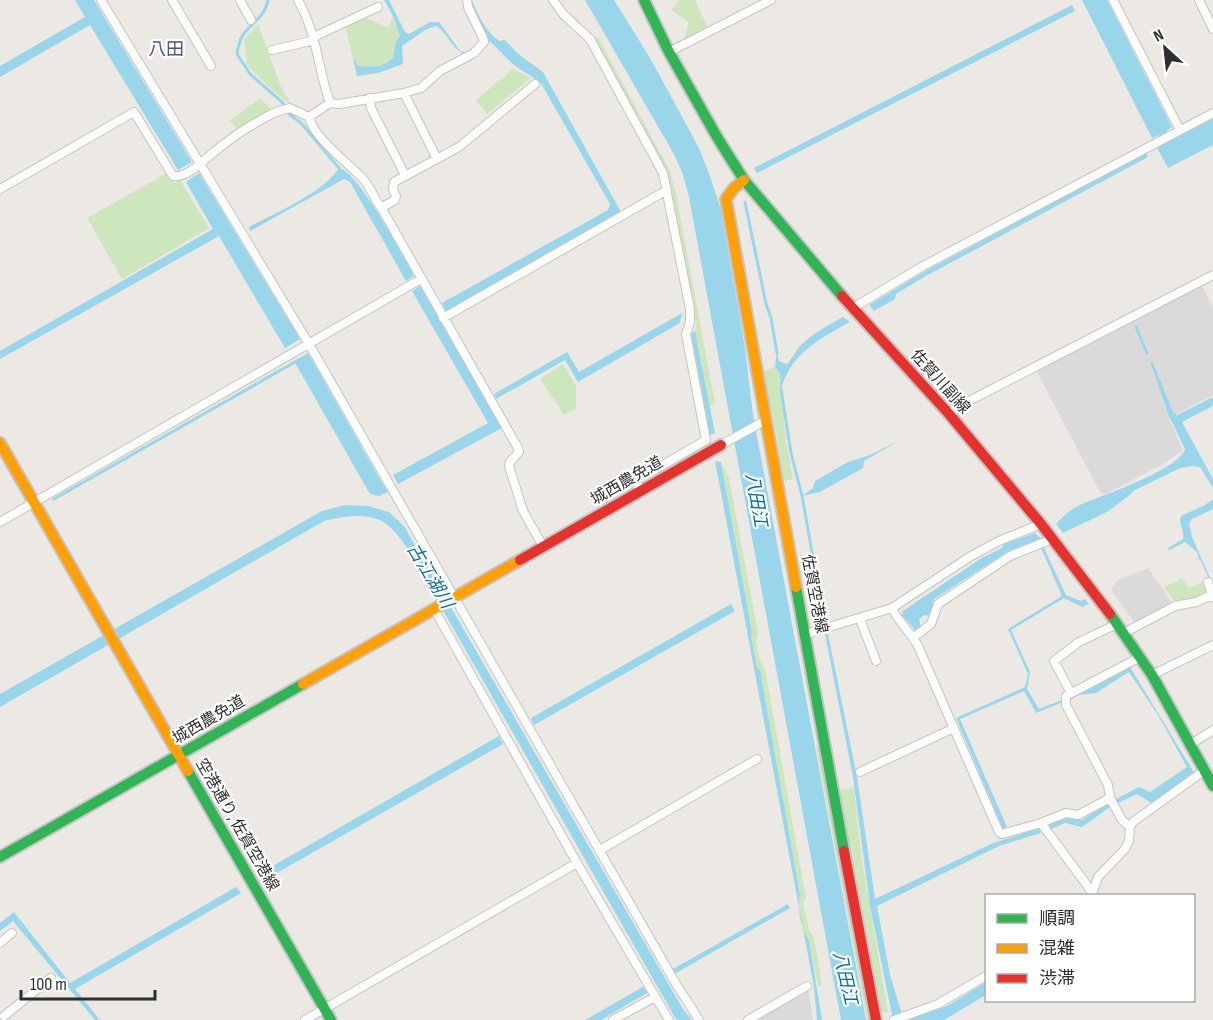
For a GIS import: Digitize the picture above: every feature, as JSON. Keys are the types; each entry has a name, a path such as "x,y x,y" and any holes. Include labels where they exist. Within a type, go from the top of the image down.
{"main road":[{"name":"佐賀川副線","path":"644,0 669,52 744,180 853,308 949,414 1052,538 1152,675 1213,786"},
{"name":"佐賀空港線","path":"744,180 726,199 876,1020"},
{"path":"0,443 34,503"},
{"name":"城西農免道","path":"0,857 721,445"},
{"name":"空港通り, 佐賀空港線","path":"34,503 331,1020"}],"street":[{"path":"101,0 309,344 676,984 699,1020"},
{"path":"171,0 211,66"},
{"path":"240,0 251,20"},
{"path":"298,0 309,20 330,103"},
{"path":"309,117 330,103 339,104 421,88 440,71 474,53 484,40 468,7 467,0"},
{"path":"553,0 563,14 590,39 658,161 668,190 690,309 690,322 686,334 706,440 638,480 639,491"},
{"path":"669,52 771,0"},
{"path":"1113,0 1180,130"},
{"path":"1198,0 1213,28"},
{"path":"272,50 311,40 378,7"},
{"path":"382,209 395,200 394,182 459,147 535,84"},
{"path":"404,93 437,159"},
{"path":"370,98 371,108 405,175"},
{"path":"0,189 134,112 173,176 179,177 267,116 287,109 309,117"},
{"path":"853,308 923,266 1213,113"},
{"path":"309,117 310,123 326,142 366,182 518,448 519,452 510,462 510,466 523,511 543,546"},
{"path":"443,318 668,190"},
{"path":"949,414 965,403 1213,275"},
{"path":"0,522 421,279"},
{"path":"721,445 766,420"},
{"path":"806,634 892,608 971,556 999,541 1041,524"},
{"path":"914,637 931,624 938,604 1010,556 1052,538"},
{"path":"1071,693 1054,661 1078,642 1120,629 1175,606 1212,596 1208,582"},
{"path":"892,608 895,615 914,637 999,832 1002,834 1041,823 1066,813 1078,815 1110,798"},
{"path":"434,609 669,1020"},
{"path":"860,619 876,661"},
{"path":"1152,675 1213,645"},
{"path":"1130,827 1122,820 1110,798 1108,785 1066,705 1066,696 1140,657"},
{"path":"860,772 954,728"},
{"path":"1191,744 1213,730"},
{"path":"600,850 757,759"},
{"path":"1092,894 1098,877 1129,842 1130,827 1133,822 1205,770"},
{"path":"1041,823 1092,894"},
{"path":"305,1020 577,862"},
{"path":"0,944 12,933"},
{"path":"894,1020 938,1004 985,977"},
{"path":"4,1016 51,978"},
{"path":"748,1020 807,986"},
{"path":"614,1020 655,997"}],"shaded area":[{"path":"1201,284 1213,308 1213,395 1169,418 1183,450 1163,464 1106,494 1100,492 1036,370"},
{"path":"1148,568 1174,606 1137,626 1111,590 1118,580"},
{"path":"808,989 813,1020 755,1020"}],"green space":[{"path":"678,0 695,0 708,28 684,40 689,23 672,10"},
{"path":"393,16 400,37 396,42 394,58 377,66 358,66 353,58 345,27 366,18 388,28"},
{"path":"258,24 281,87 291,104 273,91 247,65 244,39"},
{"path":"598,37 670,171 715,403 710,406 671,186 664,166 593,39"},
{"path":"513,69 531,78 487,114 476,100"},
{"path":"260,98 272,110 239,132 230,120"},
{"path":"167,173 174,183 180,180 209,228 122,279 87,218"},
{"path":"563,364 576,386 576,409 564,415 540,379"},
{"path":"775,367 780,373 786,441 793,479 779,482 778,441 763,371"},
{"path":"721,462 729,478 758,633 758,651 765,669 806,898 803,903 809,930 814,937 822,984 818,987 809,940 800,918 800,895"},
{"path":"1182,578 1189,588 1205,582 1209,592 1196,599 1176,603 1164,587"},
{"path":"821,746 872,1020 867,1020 816,747"},
{"path":"854,788 862,861 888,1012 879,1013 838,791"}],"water":[{"path":"75,0 94,0 192,162 178,170 90,25 0,77 0,66 85,17"},
{"path":"384,0 389,0 405,32 409,34 430,22 439,22 460,51 465,52 488,35 482,29 470,0 472,0 490,33 499,41 505,40 517,53 543,72 621,212 446,311 442,303 608,210 610,204 542,85 513,64 487,40 464,54 460,52 456,48 436,26 425,30 402,46 403,64 378,73 357,76 353,58 358,66 368,67 381,65 393,58 396,42 400,36"},
{"name":"八田江","path":"585,0 614,0 650,58 699,148 721,210 745,348 753,415 866,1020 841,1020 689,197 683,175 675,156"},
{"path":"1082,0 1107,0 1172,127 1167,130 1172,140 1213,119 1213,145 1168,168 1157,148 1163,144 1159,135 1152,138"},
{"path":"1072,5 1075,11 757,173 754,168"},
{"path":"1146,152 1148,157 924,277 896,294 895,299 874,311 869,305 922,273"},
{"path":"339,168 357,183 368,198 414,276 406,281 350,182 344,179 250,231 249,227 285,209 322,186"},
{"path":"199,173 300,339 285,348 219,236 0,359 0,351 213,229 186,182"},
{"path":"420,286 502,428 398,484 393,475 488,423 412,291"},
{"path":"682,313 680,323 578,382 565,360 496,399 494,394 567,352 579,372"},
{"path":"843,317 850,322 817,341 798,358 785,378 781,391 780,373 775,367 777,350 779,361 787,364 806,341"},
{"path":"695,331 715,433 710,435 691,333"},
{"path":"308,353 388,492 379,496 370,494 294,361"},
{"path":"1150,361 1153,363 1173,412 1177,415 1213,397 1213,406 1182,422 1213,479 1213,488 1200,467 1180,468 1133,491 1107,512 1063,533 1056,524 1071,510 1155,473 1179,457 1185,449 1169,416"},
{"path":"900,440 864,461 863,468 820,492 802,496 813,488 815,481 848,462 870,455"},
{"path":"715,461 721,462 800,895 799,908"},
{"path":"1213,499 1213,509 1192,519 1189,523 1192,537 1213,581 1213,588 1200,559 1195,560 1199,558 1197,552 1185,542 1169,550 1168,548 1183,539 1181,516"},
{"name":"古江湖川","path":"345,505 368,506 389,512 404,526 683,1009 692,1020 677,1020 673,1014 408,549 394,531 382,521 358,516 324,521 0,707 0,694 322,511"},
{"path":"1035,533 1041,539 1010,550 934,599 930,616 924,615 919,620 921,627 915,630 902,615 903,611 980,559 1002,548 1004,544"},
{"path":"1041,548 1044,548 1066,595 1081,601 1085,599 1089,604 1082,607 1064,598 1011,630 1030,672 1027,689 1039,709 1062,700 1063,702 1036,713 1024,691 960,719 1007,827 1003,829 956,718 1025,687 1028,674 1008,629 1062,596"},
{"path":"731,604 735,611 534,725 531,718"},
{"path":"825,634 828,634 857,777 875,899 991,844 1039,828 1041,833 999,846 877,906 890,975 901,1011 901,1016 893,1020 870,906 853,777"},
{"path":"1130,667 1195,774 1156,803 1137,794 1110,807 1082,827 1065,823 1051,829 1048,825 1065,817 1082,820 1139,787 1150,792 1187,767 1158,715 1129,672 1096,693 1079,695 1070,700 1069,697"},
{"path":"499,736 503,744 268,878 264,871"},
{"path":"236,887 241,893 75,989 100,1020 95,1020 13,921 0,931 0,923 14,912 70,983"},
{"path":"788,904 790,908 676,973 673,969"},
{"path":"803,927 809,940 822,1020 817,1020 814,987"},
{"path":"985,983 985,996 944,1020 907,1020 947,1006"},
{"path":"643,987 647,993 601,1020 585,1020"}],"waterway":[{"path":"268,0 261,15 242,37 237,54 250,74 283,103 289,114 301,123 339,168"},
{"path":"745,202 777,353"},
{"path":"1136,327 1147,353"},
{"path":"54,499 295,362"},
{"path":"781,389 791,453 802,496 825,625"}],"traffic: fast":[{"path":"644,0 669,52 744,180 842,296"},
{"path":"796,587 844,851"},
{"path":"1110,614 1152,675 1213,786"},
{"path":"0,857 303,684"},
{"path":"188,771 331,1020"}],"traffic: slow":[{"path":"744,180 726,199 796,587"},
{"path":"0,443 188,771"},
{"path":"303,684 520,560"}],"traffic: jam":[{"path":"842,296 949,414 1041,524 1110,614"},
{"path":"520,560 721,445"},
{"path":"844,851 876,1020"}],"district":[{"name":"八田","path":"166,49"}]}
